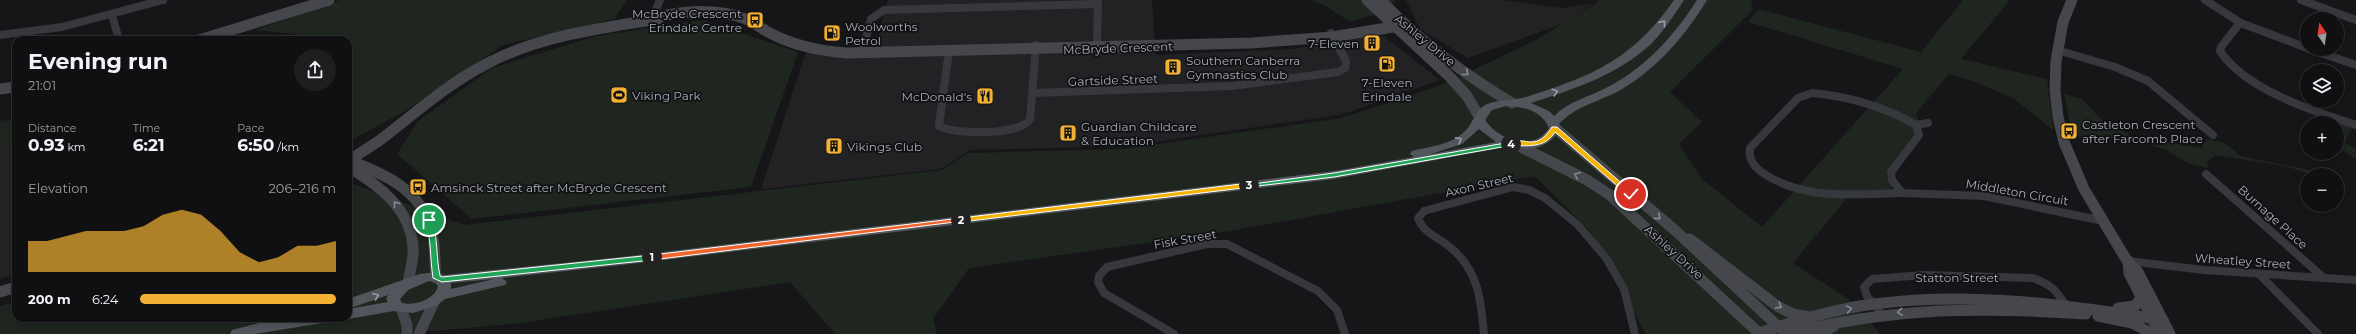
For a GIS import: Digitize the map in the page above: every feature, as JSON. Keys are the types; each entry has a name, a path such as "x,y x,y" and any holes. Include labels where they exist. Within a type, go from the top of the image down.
{"main road":[{"path":"1288,180 1399,158 1446,146 1468,135 1487,108 1515,103 1574,86 1614,68 1650,38 1666,19 1678,0"},
{"path":"352,303 423,277 439,279 622,261 1334,175 1514,144 1538,143 1547,139 1554,126 1570,107 1610,90 1650,65 1672,43 1701,0"},
{"path":"1515,103 1541,111 1554,126"},
{"path":"1480,120 1487,133 1514,144"},
{"path":"352,313 398,307 421,307 438,298 480,285 622,261"},
{"path":"438,298 445,287 439,279"},
{"path":"398,307 393,299 406,284"},
{"path":"237,334 282,322"},
{"path":"260,328 297,322"}],"street":[{"path":"0,35 52,28 112,15 163,0"},
{"path":"212,36 327,0"},
{"path":"652,19 660,0"},
{"name":"Ashley Drive","path":"1381,0 1397,24 1414,44 1453,77 1472,101 1480,120"},
{"path":"2072,0 2063,22 2057,50 2057,106 2059,129 2068,158 2081,185 2128,261 2138,270 2160,327"},
{"path":"2205,0 2222,15 2239,24 2300,46"},
{"path":"2301,0 2356,20"},
{"path":"862,53 871,19 884,10 1098,2 1097,46"},
{"path":"1365,29 1377,21 1378,15 1369,2"},
{"name":"Ashley Drive","path":"1369,2 1397,24 1446,57 1487,89 1515,103"},
{"path":"112,15 118,36"},
{"name":"McBryde Crescent","path":"352,158 371,147 456,81 511,53 572,34 652,19 704,16 751,22 798,46 830,53 1241,42 1331,35 1397,24"},
{"path":"2239,24 2221,48 2220,51 2224,59 2251,79 2287,99 2356,125"},
{"path":"1365,29 1392,34 1414,44"},
{"name":"Gartside Street","path":"1033,93 1225,86 1338,72 1345,68 1346,61 1331,35"},
{"path":"949,50 938,121 943,128 952,131 1023,127 1030,120 1036,48"},
{"path":"2057,50 2118,67 2137,75 2148,81 2213,135"},
{"path":"2329,56 2356,65"},
{"path":"1438,65 1446,57"},
{"path":"0,89 12,88"},
{"name":"Middleton Circuit","path":"1916,125 1908,119 1886,111 1823,94 1804,95 1798,98 1754,143 1748,154 1756,168 1772,180 1791,189 1816,193 1902,193 1984,196 2102,221"},
{"path":"1902,193 1892,180 1891,172 1919,135 1916,125 1928,123"},
{"name":"McBryde Crescent","path":"352,157 397,126"},
{"name":"Ashley Drive","path":"1554,126 1676,232 1718,264 1785,332"},
{"name":"Ashley Drive","path":"1514,144 1587,180 1610,195 1713,288 1760,333"},
{"path":"371,147 364,157 366,162 371,173 404,215 413,249 406,284"},
{"path":"352,162 371,173 395,179 413,194 424,208 433,233 433,257 439,279"},
{"path":"352,174 371,173"},
{"name":"Burnage Place","path":"2206,174 2324,278"},
{"name":"Axon Street","path":"1484,334 1481,300 1478,286 1472,272 1450,247 1425,231 1420,225 1418,218 1424,211 1513,187 1524,187 1538,194 1570,219 1597,247 1624,290 1632,312 1635,334"},
{"name":"Fisk Street","path":"1174,334 1104,293 1098,286 1097,279 1100,272 1107,267 1207,244 1227,244 1318,291 1337,310 1345,334"},
{"path":"2128,261 2127,266 2129,273 2160,327"},
{"name":"Wheatley Street","path":"2128,261 2259,274 2356,280"},
{"path":"2259,274 2318,334"},
{"name":"Statton Street","path":"1878,309 1867,298 1863,286 1872,279 1968,275 2040,280 2054,288 2068,308"},
{"path":"1736,281 1779,306 1798,315 1812,317 1878,309 1972,307 2068,308 2091,311 2132,323 2160,327"},
{"path":"0,292 12,288"},
{"path":"2091,311 2128,309 2136,305 2142,297"},
{"path":"418,334 438,298"},
{"path":"398,307 407,325 407,334"},
{"path":"1760,333 1785,332 1851,318 1878,309"},
{"path":"1785,332 1812,317"},
{"path":"1818,334 1851,318"}],"shaded area":[{"path":"340,0 627,0 614,19 503,45 407,110 352,140 352,36 312,36 255,30"},
{"path":"888,0 1152,0 1156,55 1292,49 1382,35 1440,80 1340,115 1125,146 970,150 941,169 761,189 806,52 875,50"},
{"path":"1311,0 1397,0 1374,15 1350,22 1326,6"},
{"path":"1406,0 1501,0 1561,8 1593,4 1567,22 1468,58 1420,29"},
{"path":"1598,0 1751,0 1753,10 1670,92 1702,122 1679,144 1702,179 1762,227 1903,69 1748,22 1758,9 1921,52 1963,0 2010,0 1961,59 2047,79 2053,130 2013,98 1978,83 1949,74 1916,113 1920,125 1887,173 1892,191 1847,198 1793,263 1854,303 1880,334 1646,334 1588,229 1535,176 1230,231 969,268 933,319 937,334 835,334 790,282 521,323 400,334 0,334 0,306 12,302 12,322 352,322 352,183 464,225 942,170 968,153 1124,149 1341,118 1439,86 1536,40 1597,3"},
{"name":"Viking Park","path":"703,20 798,52 751,187 472,219 397,154 417,122 492,68 596,36"},
{"path":"2064,94 2082,99 2102,120 2132,136 2201,148 2207,139 2225,143 2241,156 2300,168 2300,171 2284,166 2216,155 2207,161 2208,168 2189,164 2165,149 2128,139 2073,137"},
{"path":"12,120 12,275 0,279 0,121"},
{"path":"12,122 12,146 0,148 0,124"},
{"path":"2344,125 2352,128 2345,142 2356,149 2356,159 2344,151"}],"place":[{"name":"McBryde Crescent Erindale Centre","path":"755,20"},
{"name":"Woolworths Petrol","path":"832,33"},
{"name":"7-Eleven","path":"1372,43"},
{"name":"7-Eleven Erindale","path":"1387,64"},
{"name":"Southern Canberra Gymnastics Club","path":"1173,67"},
{"name":"Viking Park","path":"619,95"},
{"name":"McDonald's","path":"985,96"},
{"name":"Castleton Crescent after Farcomb Place","path":"2069,131"},
{"name":"Guardian Childcare & Education","path":"1068,133"},
{"name":"Vikings Club","path":"834,146"},
{"name":"Amsinck Street after McBryde Crescent","path":"418,187"}],"route":[{"path":"429,220 433,233 433,257 436,278 442,280 622,261 1334,175 1510,144 1527,145 1538,143 1547,139 1553,134 1555,128 1575,147 1631,194"}]}
